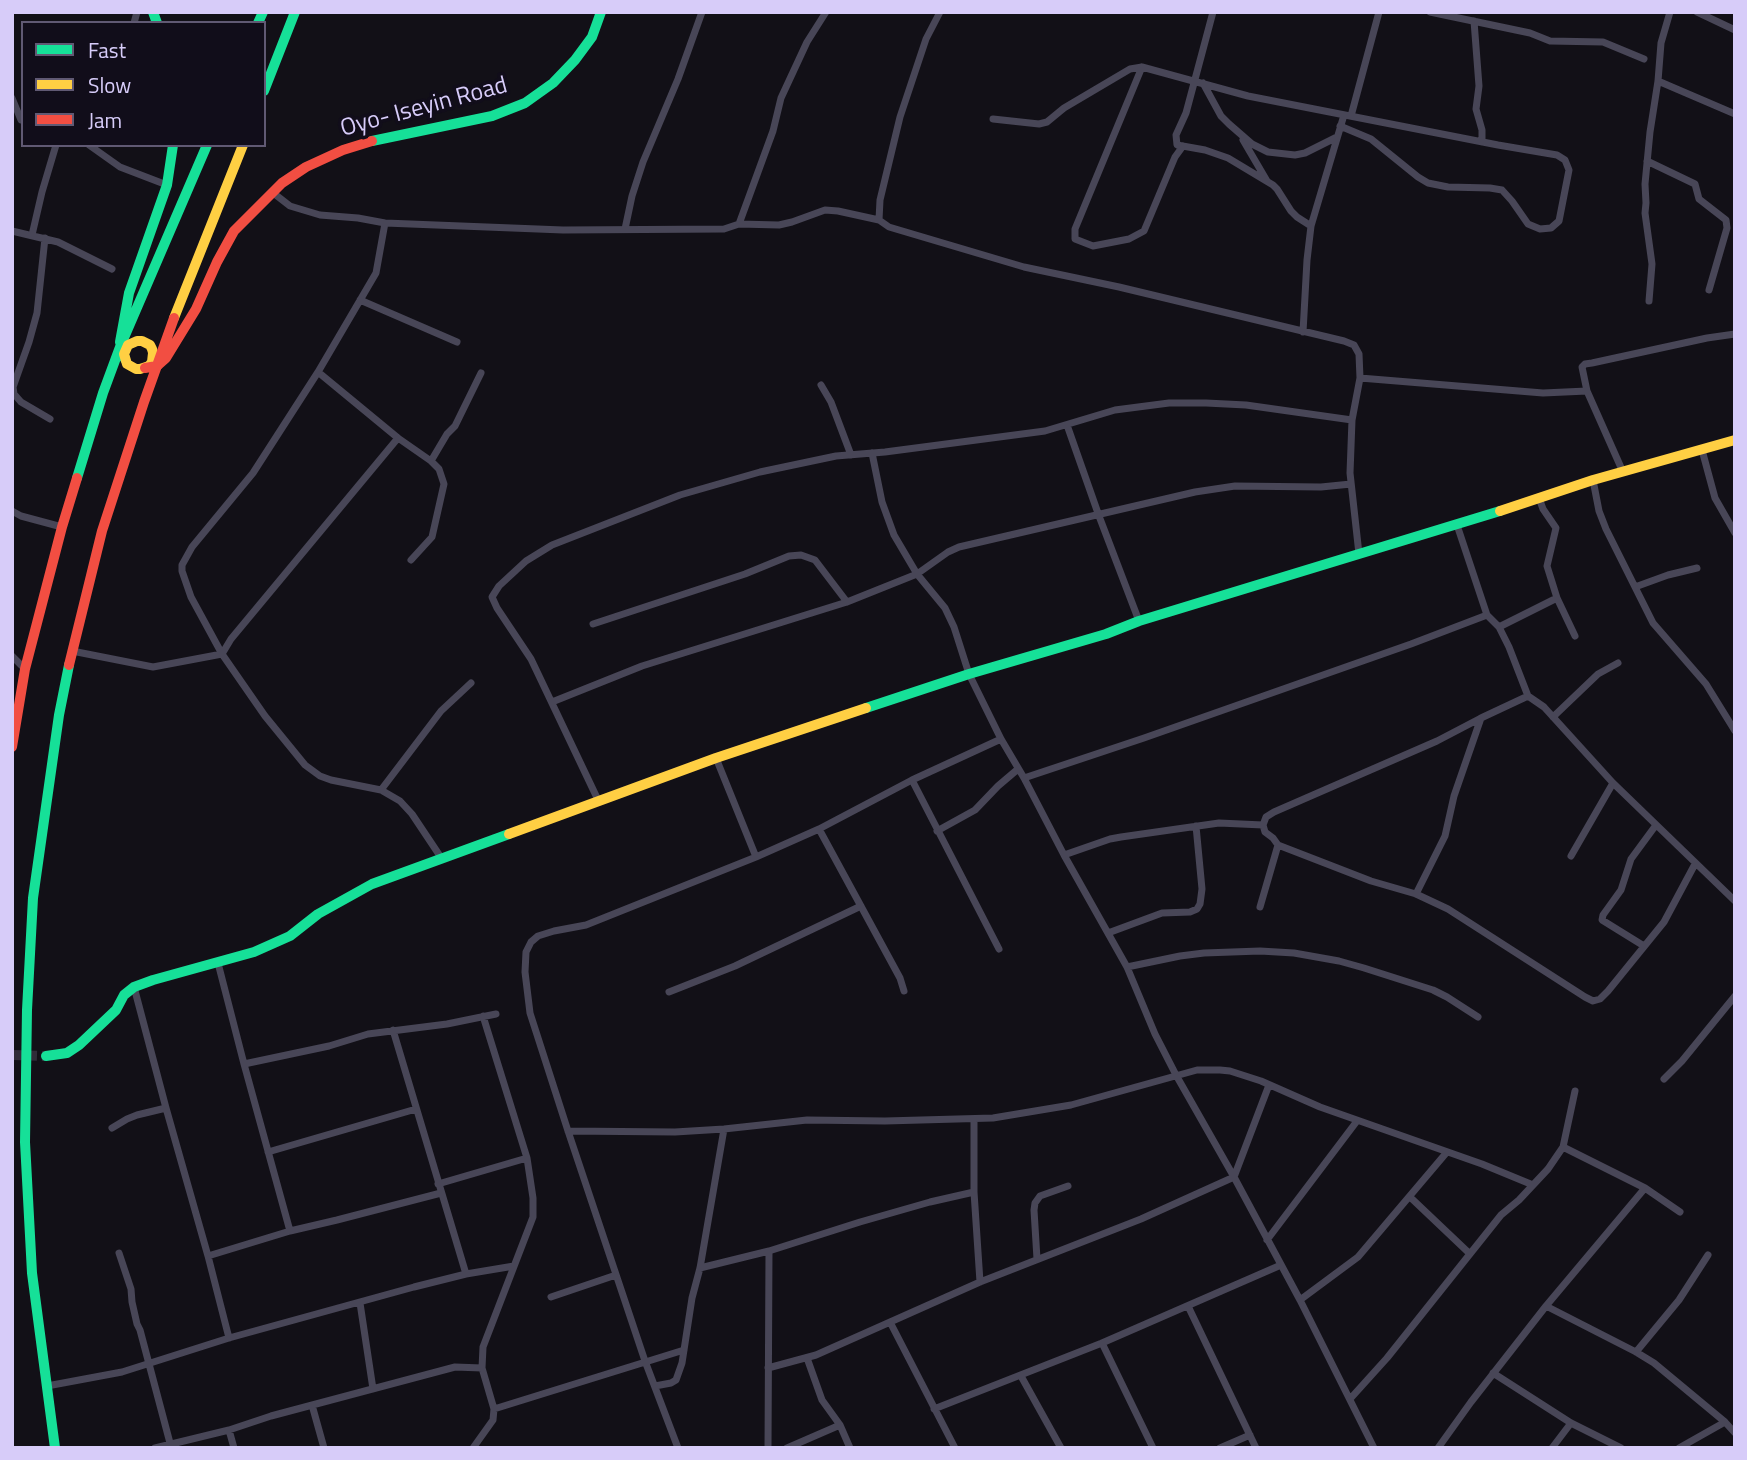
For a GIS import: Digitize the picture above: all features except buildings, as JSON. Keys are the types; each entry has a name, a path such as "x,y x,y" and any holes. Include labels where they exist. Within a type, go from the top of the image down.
{"main road":[{"path":"266,86 295,12"},
{"name":"Oyo- Iseyin Road","path":"157,366 166,358 196,309 234,232 272,192 306,167 343,150 370,141 492,116 525,103 553,83 575,60 592,37 601,12"},
{"path":"129,344 121,329 129,293 167,185 173,147"},
{"path":"12,747 17,688 25,669 62,527 103,393 129,344 128,332 205,147"},
{"path":"55,1448 32,1273 25,1155 27,1010 33,898 72,651 102,531 179,305 242,147"},
{"path":"125,311 129,344 125,359 136,369 157,366"},
{"path":"152,349 179,338"},
{"path":"129,344 142,341 152,349 157,366"},
{"path":"145,368 152,362 152,349"},
{"path":"46,1056 67,1053 79,1045 116,1010 124,995 134,987 254,952 290,936 318,914 372,884 716,758 969,674 1593,481 1735,440"}],"street":[{"path":"625,229 643,162 678,79 702,12"},
{"path":"739,224 773,131 781,98 807,42 826,12"},
{"path":"879,220 880,200 900,117 926,39 940,12"},
{"path":"1213,12 1186,113 1176,135 1177,145 1228,158 1277,189 1291,211 1311,226"},
{"path":"1303,332 1311,226 1340,126 1347,115 1379,12"},
{"path":"1430,12 1530,33 1550,41 1604,42 1644,59"},
{"path":"1649,301 1653,264 1644,213 1645,184 1661,43 1670,12"},
{"path":"1697,12 1735,30"},
{"path":"1475,22 1479,86 1476,109 1482,130 1482,142"},
{"path":"1142,67 1075,229 1075,239 1093,246 1129,239 1144,231 1175,157 1183,146"},
{"path":"993,119 1039,124 1047,122 1065,108 1130,69 1142,67 1248,96 1557,155 1565,160 1569,170 1559,221 1551,228 1540,229 1528,224 1502,190 1428,183 1371,139 1340,126"},
{"path":"1658,81 1735,114"},
{"path":"1203,83 1221,116 1240,135 1268,152 1295,155 1305,153 1337,137"},
{"path":"12,98 19,120"},
{"path":"1240,135 1267,182"},
{"path":"32,235 55,147"},
{"path":"92,147 120,167 167,185"},
{"path":"1647,161 1695,184 1699,199 1726,220 1727,228 1709,290"},
{"path":"272,192 290,206 320,215 385,223 563,230 724,229 739,224 779,225 825,209 879,220 889,227 1024,267 1344,341 1358,349 1359,354 1360,378 1352,420 1351,484 1359,554"},
{"path":"385,223 376,273 318,372 253,473 192,547 182,565 182,571 191,597 222,654 272,726 305,765 320,776 381,790 400,801 442,859"},
{"path":"12,231 58,242 112,270"},
{"path":"45,238 37,313 13,387 14,394 21,402 50,419"},
{"path":"360,300 457,342"},
{"path":"1623,472 1587,391 1581,370 1585,364 1735,334"},
{"path":"318,372 439,469 444,484 432,537 411,560"},
{"path":"430,461 447,434 456,426 481,373"},
{"path":"1360,378 1544,393 1587,391"},
{"path":"821,385 831,402 851,455"},
{"path":"598,802 531,659 492,597 499,586 526,561 552,545 680,495 760,472 851,455 1045,431 1115,410 1169,403 1246,405 1352,420"},
{"path":"1067,425 1139,621"},
{"path":"72,651 153,667 222,654 231,639 398,438"},
{"path":"1702,450 1716,498 1735,533"},
{"path":"872,453 882,502 894,535 917,574 945,608 969,674 1001,739 1127,967 1155,1034 1176,1075 1300,1300 1374,1448"},
{"path":"1593,481 1606,529 1653,623 1706,684 1735,730"},
{"path":"552,702 642,666 847,602 917,574 959,547 1156,501 1235,486 1351,484"},
{"path":"1539,498 1556,528 1547,566 1557,598 1574,635"},
{"path":"12,511 62,527"},
{"path":"1457,525 1487,615 1499,627 1528,696 1544,707 1613,783 1735,901"},
{"path":"593,624 745,574 789,556 801,555 815,560 847,602"},
{"path":"1635,587 1697,568"},
{"path":"1499,627 1557,598"},
{"path":"1024,778 1144,738 1487,615"},
{"path":"12,656 25,669"},
{"path":"1553,717 1598,674 1618,663"},
{"path":"381,790 441,711 471,683"},
{"path":"1528,696 1437,741 1274,811 1266,817 1263,825 1265,832 1278,845 1371,881 1416,894 1448,909 1589,1000 1600,999 1664,922 1695,864"},
{"path":"1416,894 1443,841 1454,796 1481,718"},
{"path":"678,1448 645,1361 530,1013 525,972 526,952 538,936 586,925 756,857 819,829 912,780 1001,739"},
{"path":"716,758 756,857"},
{"path":"937,831 975,810 1018,769"},
{"path":"912,780 999,949"},
{"path":"1572,856 1613,783"},
{"path":"1064,855 1110,839 1219,823 1263,825"},
{"path":"1644,946 1602,920 1621,890 1631,859 1656,825"},
{"path":"1108,933 1162,913 1191,912 1197,909 1202,888 1196,827"},
{"path":"819,829 900,978 904,991"},
{"path":"1260,907 1278,845"},
{"path":"669,992 735,966 861,906"},
{"path":"1127,967 1204,953 1294,953 1339,961 1433,990 1478,1017"},
{"path":"218,963 290,1231"},
{"path":"134,987 229,1338"},
{"path":"1664,1079 1735,996"},
{"path":"244,1064 329,1046 368,1034 447,1024 496,1014"},
{"path":"473,1448 493,1420 494,1409 482,1368 483,1347 533,1217 531,1174 483,1016"},
{"path":"393,1030 466,1274"},
{"path":"568,1131 675,1132 807,1120 993,1118 1071,1105 1197,1070 1230,1072 1261,1081 1320,1107 1533,1185"},
{"path":"768,1368 807,1358 980,1282 1141,1219 1234,1177 1269,1085"},
{"path":"1350,1399 1387,1358 1501,1215 1549,1169 1563,1147 1575,1091"},
{"path":"112,1128 137,1115 166,1108"},
{"path":"268,1152 416,1109"},
{"path":"974,1119 974,1192 980,1282"},
{"path":"1267,1240 1357,1121"},
{"path":"655,1386 676,1380 682,1363 724,1129"},
{"path":"1563,1147 1645,1188 1680,1212"},
{"path":"1300,1300 1358,1257 1447,1152"},
{"path":"438,1184 527,1158"},
{"path":"1037,1259 1035,1203 1040,1196 1068,1186"},
{"path":"1438,1448 1546,1306 1645,1188"},
{"path":"700,1268 769,1251 930,1202 974,1192"},
{"path":"208,1256 290,1231 441,1193"},
{"path":"1410,1197 1469,1253"},
{"path":"768,1448 769,1251"},
{"path":"119,1253 131,1289 132,1302 170,1443"},
{"path":"1636,1352 1679,1300 1708,1255"},
{"path":"934,1409 1102,1343 1281,1265"},
{"path":"47,1386 122,1372 229,1338 466,1274 514,1266"},
{"path":"551,1297 616,1275"},
{"path":"360,1303 373,1389"},
{"path":"1188,1306 1256,1448"},
{"path":"1546,1306 1636,1352 1664,1371 1734,1432"},
{"path":"890,1322 956,1448"},
{"path":"1102,1343 1153,1448"},
{"path":"494,1409 684,1350"},
{"path":"807,1358 822,1400 850,1448"},
{"path":"155,1448 455,1367 482,1368"},
{"path":"1493,1373 1571,1423 1621,1448"},
{"path":"1021,1376 1061,1448"},
{"path":"312,1405 324,1448"},
{"path":"1679,1448 1725,1422"},
{"path":"1552,1448 1571,1423"},
{"path":"787,1448 839,1425"},
{"path":"229,1430 234,1448"},
{"path":"1220,1448 1250,1435"}],"tunnel":[{"path":"12,1055 46,1056"}],"traffic: fast":[{"path":"153,12 156,21"},
{"path":"259,21 263,12"},
{"path":"266,86 295,12"},
{"path":"372,141 492,116 525,103 553,83 575,60 592,37 601,12"},
{"path":"125,359 120,342 129,293 167,185 173,147"},
{"path":"77,478 120,347 206,147"},
{"path":"866,708 1500,511"},
{"path":"55,1448 32,1273 25,1142 27,1010 33,898 59,715 69,665"},
{"path":"46,1056 67,1053 79,1045 116,1010 124,995 134,987 254,952 290,936 318,914 372,884 509,834"}],"traffic: slow":[{"path":"174,318 242,147"},
{"path":"153,353 149,366 140,369 127,364 124,354 128,345 142,341 150,345 152,349 157,366"},
{"path":"1500,511 1593,480 1735,440"},
{"path":"509,834 716,758 866,708"}],"traffic: jam":[{"path":"145,368 157,366 166,358 196,309 234,231 282,183 306,167 343,150 372,141"},
{"path":"69,665 102,531 174,318"},
{"path":"12,747 25,669 77,478"}]}
